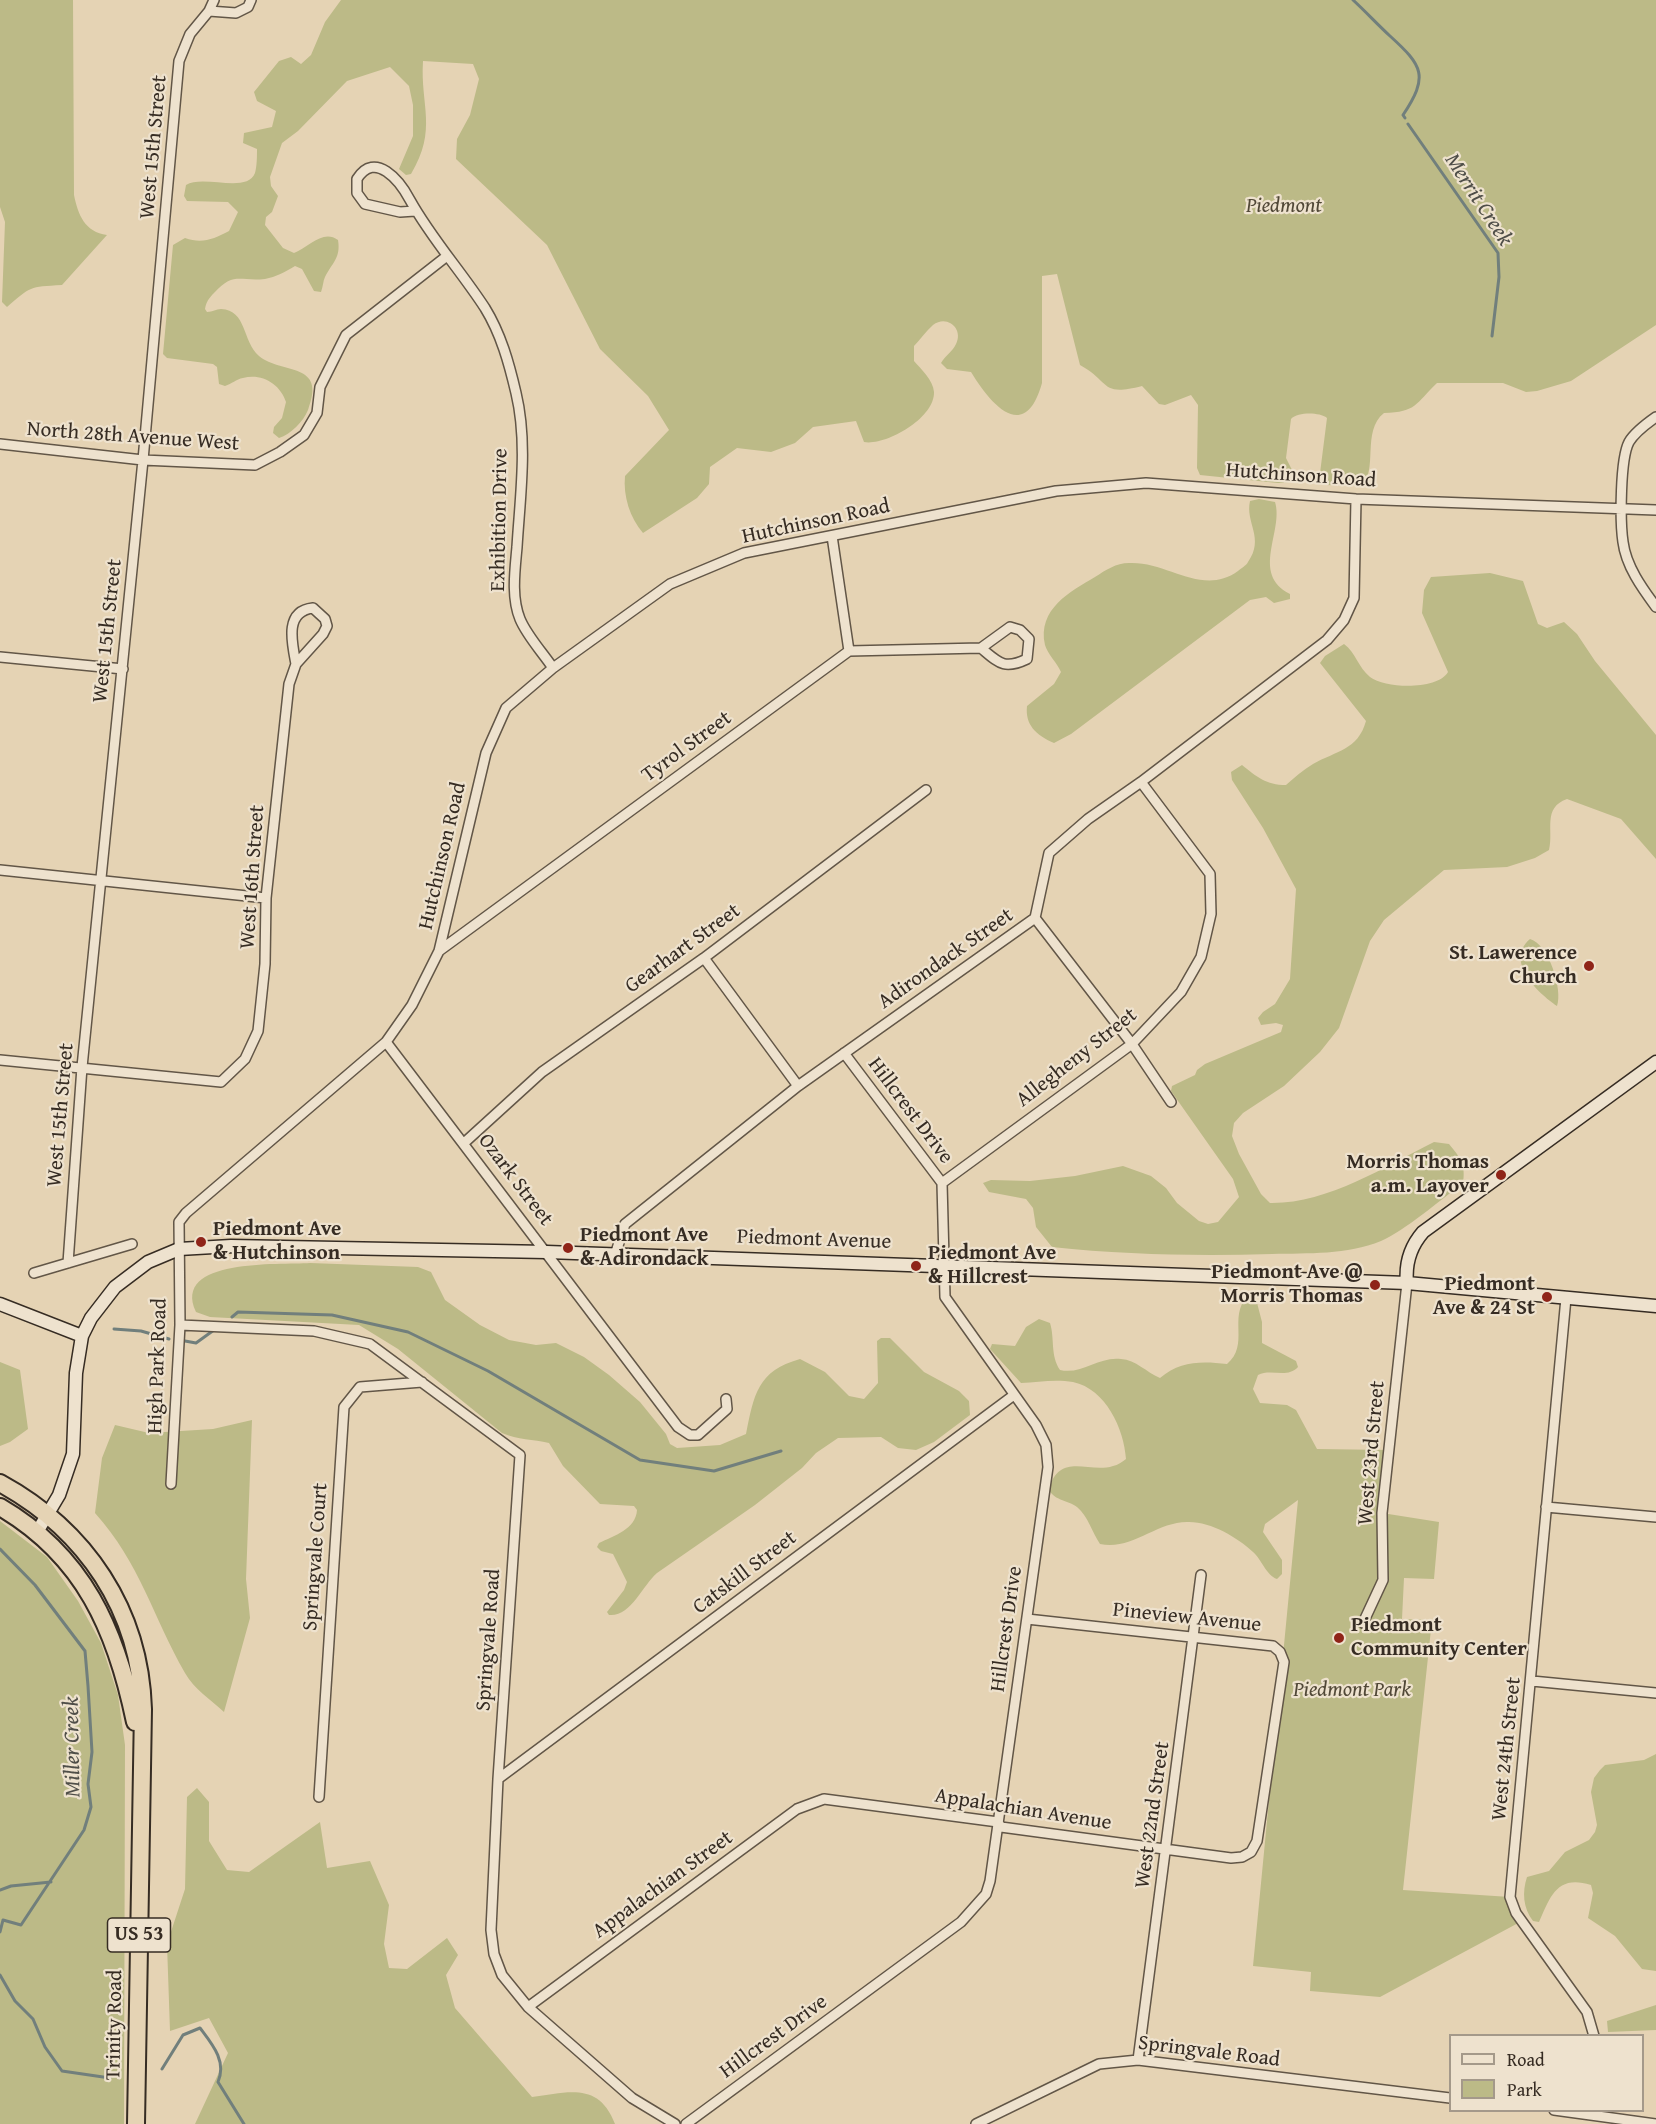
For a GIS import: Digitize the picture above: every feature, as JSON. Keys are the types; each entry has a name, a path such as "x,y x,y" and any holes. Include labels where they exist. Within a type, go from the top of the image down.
{"highway":[{"name":"US 53","path":"0,1483 49,1514"},
{"name":"US 53","path":"0,1507 37,1532"},
{"name":"Trinity Road","path":"49,1514 102,1573 131,1630 142,1689 136,2124"},
{"name":"Trinity Road","path":"37,1532 85,1584 106,1624 124,1675 141,1746"}],"main road":[{"path":"1407,1283 1406,1266 1423,1232 1656,1062"},
{"name":"Piedmont Avenue","path":"37,1532 49,1514 67,1477 73,1454 76,1373 82,1335 101,1303 128,1274 148,1262 179,1249 231,1246 547,1252 1407,1283 1656,1306"},
{"path":"0,1304 82,1335"}],"street":[{"name":"West 15th Street","path":"68,1263 82,1067 123,669 179,61 190,34 209,11 214,0"},
{"path":"209,11 236,13 248,7 251,0"},
{"name":"Exhibition Drive","path":"415,211 400,212 365,204 357,193 357,179 366,170 374,167 388,170 410,198 415,211 485,309 504,347 517,397 522,468 514,588 520,619 553,668"},
{"name":"North 28th Avenue West","path":"0,444 143,460 255,465 280,453 304,435 317,413 320,387 346,335 447,256"},
{"path":"1656,417 1630,441 1625,452 1622,481 1623,543 1637,581 1656,607"},
{"name":"Hutchinson Road","path":"179,1249 179,1222 186,1213 386,1042 412,1005 439,951 486,753 506,708 553,668 670,585 744,553 1056,491 1146,483 1356,499 1656,510"},
{"name":"Adirondack Street","path":"615,1255 626,1224 798,1086 1035,918 1049,853 1088,819 1141,782 1327,640 1344,620 1354,598 1356,499"},
{"path":"832,536 849,651 981,648 1010,627 1020,630 1029,639 1027,659 1013,666 998,663 981,648"},
{"name":"West 16th Street","path":"82,1067 221,1082 245,1059 258,1032 264,964 266,898 289,684 296,664 324,634 327,626 325,619 313,608 302,609 296,616 291,635 296,664"},
{"name":"Tyrol Street","path":"439,951 849,651"},
{"path":"0,657 123,669"},
{"name":"Allegheny Street","path":"942,1183 1132,1044 1181,992 1201,957 1211,914 1210,874 1141,782"},
{"name":"Gearhart Street","path":"464,1143 542,1072 704,957 926,790"},
{"path":"0,870 266,898"},
{"path":"1035,918 1132,1044 1171,1102"},
{"path":"704,957 798,1086"},
{"name":"Ozark Street","path":"386,1042 678,1427 690,1435 698,1435 727,1409 726,1399"},
{"name":"Hillcrest Drive","path":"686,2124 975,1909 986,1894 990,1881 1048,1467 1046,1444 1036,1425 945,1297 942,1183 844,1053"},
{"path":"0,1060 82,1067"},
{"path":"34,1273 132,1244"},
{"name":"High Park Road","path":"171,1484 180,1325 179,1249"},
{"name":"West 23rd Street","path":"1363,1623 1383,1580 1382,1513 1407,1283"},
{"name":"West 24th Street","path":"1566,1298 1510,1897 1516,1913 1587,2012 1593,2034"},
{"name":"Springvale Road","path":"180,1325 314,1330 370,1344 520,1455 498,1779 491,1930 494,1954 502,1975 528,2007 632,2098 675,2124"},
{"name":"Springvale Court","path":"319,1797 344,1407 360,1387 422,1382"},
{"name":"Catskill Street","path":"498,1779 1014,1395"},
{"path":"1546,1507 1656,1517"},
{"name":"West 22nd Street","path":"1138,2060 1195,1636 1201,1575"},
{"name":"Pineview Avenue","path":"1027,1619 1273,1646 1280,1652 1284,1662 1257,1841 1251,1852"},
{"path":"1532,1681 1656,1694"},
{"name":"Appalachian Avenue","path":"824,1799 998,1822 1001,1827 1166,1850 1231,1858 1242,1857 1251,1852"},
{"name":"Appalachian Street","path":"528,2007 797,1809 824,1799"},
{"name":"Springvale Road","path":"976,2124 1099,2064 1117,2060 1138,2060 1449,2098"},
{"path":"1589,2113 1656,2124"}],"green space":[{"path":"0,0 73,0 74,195 80,216 88,226 107,235 62,285 31,289 7,307 2,302 5,222 0,207"},
{"name":"Piedmont","path":"341,0 1656,0 1656,325 1571,381 1537,391 1526,392 1503,383 1437,383 1415,406 1403,411 1384,413 1377,421 1371,440 1369,471 1361,486 1324,485 1319,481 1327,418 1314,414 1294,417 1291,419 1286,458 1295,476 1290,482 1278,483 1200,475 1197,468 1198,405 1191,395 1165,405 1159,404 1142,386 1112,389 1080,365 1057,274 1042,276 1042,383 1035,401 1027,412 1017,415 1008,413 988,396 971,372 947,369 941,363 955,347 958,333 949,322 938,322 930,327 914,346 914,361 929,379 934,392 927,411 908,428 884,440 864,442 856,421 813,427 795,443 771,452 737,448 710,467 709,484 697,498 643,533 634,521 628,506 625,476 669,430 648,396 600,349 547,245 456,159 457,139 470,115 479,79 473,64 423,61 426,130 424,144 411,174 406,175 399,169 413,136 413,105 409,86 390,67 347,81 298,131 282,143 270,177 271,186 278,196 272,212 266,217 265,225 283,248 294,253 321,238 332,237 338,240 337,256 325,277 321,292 314,291 302,269 295,266 269,278 238,279 227,282 211,297 205,309 207,312 221,309 236,315 259,356 268,362 307,376 312,384 312,394 308,410 296,427 279,438 273,433 274,427 282,418 286,402 275,385 269,381 250,377 225,386 219,384 217,367 213,364 167,358 163,354 173,245 185,238 202,241 224,234 229,231 238,212 228,202 187,201 184,196 186,185 203,181 234,183 250,179 256,170 257,149 243,143 244,133 272,127 276,111 257,101 254,92 279,61 291,57 301,64 311,55 325,22"},
{"path":"1259,499 1275,502 1276,526 1270,564 1272,575 1278,585 1290,594 1290,599 1274,603 1266,597 1250,600 1071,734 1054,743 1037,733 1028,719 1027,706 1054,684 1061,672 1046,648 1044,632 1046,621 1058,603 1076,588 1124,563 1157,567 1198,579 1225,578 1245,566 1253,553 1255,538 1249,509 1250,501"},
{"path":"1490,573 1523,581 1538,624 1547,628 1564,622 1577,634 1595,661 1656,735 1656,859 1621,819 1567,799 1554,808 1550,820 1549,850 1535,858 1507,867 1444,870 1384,920 1370,941 1339,1028 1320,1052 1284,1086 1243,1113 1234,1123 1232,1136 1261,1194 1270,1203 1291,1202 1334,1191 1375,1173 1434,1142 1449,1144 1456,1153 1463,1166 1463,1183 1390,1237 1355,1249 1299,1254 1190,1255 1107,1252 1052,1247 1036,1227 1033,1208 1026,1199 989,1192 983,1183 991,1180 1030,1181 1075,1176 1123,1166 1151,1176 1166,1188 1177,1203 1199,1221 1208,1224 1218,1222 1239,1197 1233,1179 1171,1091 1172,1086 1195,1075 1197,1070 1205,1064 1281,1032 1283,1025 1276,1023 1261,1025 1258,1018 1275,1004 1290,979 1296,889 1263,828 1232,780 1231,772 1242,765 1267,782 1286,785 1309,766 1352,744 1358,738 1366,721 1320,663 1325,656 1344,644 1366,673 1378,681 1411,686 1423,685 1442,678 1448,672 1422,613 1424,590 1431,577"},
{"path":"1530,939 1543,949 1553,968 1558,989 1557,1006 1533,985 1522,966 1523,948"},
{"path":"310,1263 418,1267 431,1272 445,1300 480,1325 509,1340 536,1345 556,1343 584,1357 640,1402 666,1434 670,1444 677,1448 720,1445 746,1434 755,1396 760,1386 775,1370 800,1359 825,1372 849,1396 864,1399 878,1383 877,1341 881,1338 890,1338 924,1372 959,1391 969,1401 970,1415 934,1442 916,1450 898,1448 881,1437 838,1438 816,1453 802,1468 755,1505 657,1573 636,1600 624,1611 609,1615 607,1612 624,1590 627,1582 613,1554 601,1551 597,1547 599,1543 628,1527 636,1517 637,1510 634,1506 600,1504 563,1466 549,1443 502,1433 398,1349 359,1325 210,1317 196,1312 192,1294 199,1282 213,1273 254,1265"},
{"name":"Piedmont Park","path":"1247,1297 1256,1299 1262,1322 1262,1343 1296,1361 1298,1367 1294,1371 1284,1373 1268,1372 1258,1375 1253,1389 1260,1403 1287,1405 1296,1410 1317,1449 1388,1450 1382,1513 1439,1522 1434,1579 1404,1578 1402,1619 1432,1620 1403,1890 1510,1897 1522,1921 1380,1997 1310,1991 1311,1972 1253,1966 1298,1500 1265,1524 1263,1532 1282,1560 1282,1574 1277,1579 1270,1574 1247,1546 1223,1531 1196,1522 1165,1526 1122,1544 1100,1544 1081,1511 1049,1490 1054,1478 1067,1467 1104,1468 1117,1465 1126,1459 1122,1435 1111,1412 1095,1393 1073,1382 1021,1383 990,1349 992,1344 1015,1346 1026,1327 1039,1319 1050,1323 1055,1359 1060,1370 1076,1370 1105,1360 1121,1359 1136,1364 1160,1378 1175,1368 1191,1363 1227,1364 1237,1348 1239,1313"},
{"path":"0,1362 20,1370 28,1429 0,1446"},
{"path":"252,1420 246,1579 250,1618 224,1712 189,1679 124,1551 95,1513 102,1458 115,1425 149,1433 213,1429"},
{"path":"0,1521 47,1557 78,1601 101,1643 118,1695 125,1745 124,2124 0,2124"},
{"path":"1656,1754 1656,1971 1642,1969 1615,1936 1588,1918 1593,1893 1591,1885 1579,1882 1563,1885 1551,1896 1539,1922 1533,1921 1525,1905 1524,1888 1527,1877 1549,1871 1565,1852 1589,1840 1595,1832 1597,1825 1591,1792 1594,1778 1600,1770 1605,1765 1644,1760"},
{"path":"197,1788 209,1802 209,1841 227,1870 249,1872 320,1822 327,1868 370,1861 389,1905 384,1944 389,1968 407,1969 447,1938 458,1955 446,1975 455,2008 532,2097 570,2092 591,2096 600,2101 615,2124 195,2124 228,2053 209,2018 170,2031 167,1944 185,1889 187,1797"},
{"path":"1656,2005 1656,2030 1608,2032 1607,2021"}],"waterway":[{"name":"Merrit Creek","path":"1353,0 1401,46 1419,72 1417,90 1403,115 1405,118"},
{"name":"Merrit Creek","path":"1408,124 1498,253 1499,277 1492,336"},
{"path":"232,1317 238,1312 332,1315 408,1332 488,1371 640,1460 714,1471 781,1451"},
{"path":"114,1329 141,1331 169,1339"},
{"path":"185,1341 196,1343 214,1330"},
{"name":"Miller Creek","path":"0,1549 35,1585 85,1651 92,1752 88,1784 91,1807 84,1830 21,1925 3,1920 0,1932"},
{"path":"0,1890 11,1886 51,1882"},
{"name":"Miller Creek","path":"0,1975 15,2001 33,2019 45,2047 62,2071 110,2078"},
{"name":"Miller Creek","path":"162,2069 183,2035 200,2028 217,2053 221,2067 218,2082 244,2124"}],"place":[{"name":"St. Lawerence Church","path":"1589,966"},
{"name":"Morris Thomas a.m. Layover","path":"1501,1175"},
{"name":"Piedmont Ave & Hutchinson","path":"201,1242"},
{"name":"Piedmont Ave & Adirondack","path":"568,1248"},
{"name":"Piedmont Ave & Hillcrest","path":"916,1266"},
{"name":"Piedmont Ave @ Morris Thomas","path":"1375,1285"},
{"name":"Piedmont Ave & 24 St","path":"1547,1297"},
{"name":"Piedmont Community Center","path":"1339,1638"}]}
